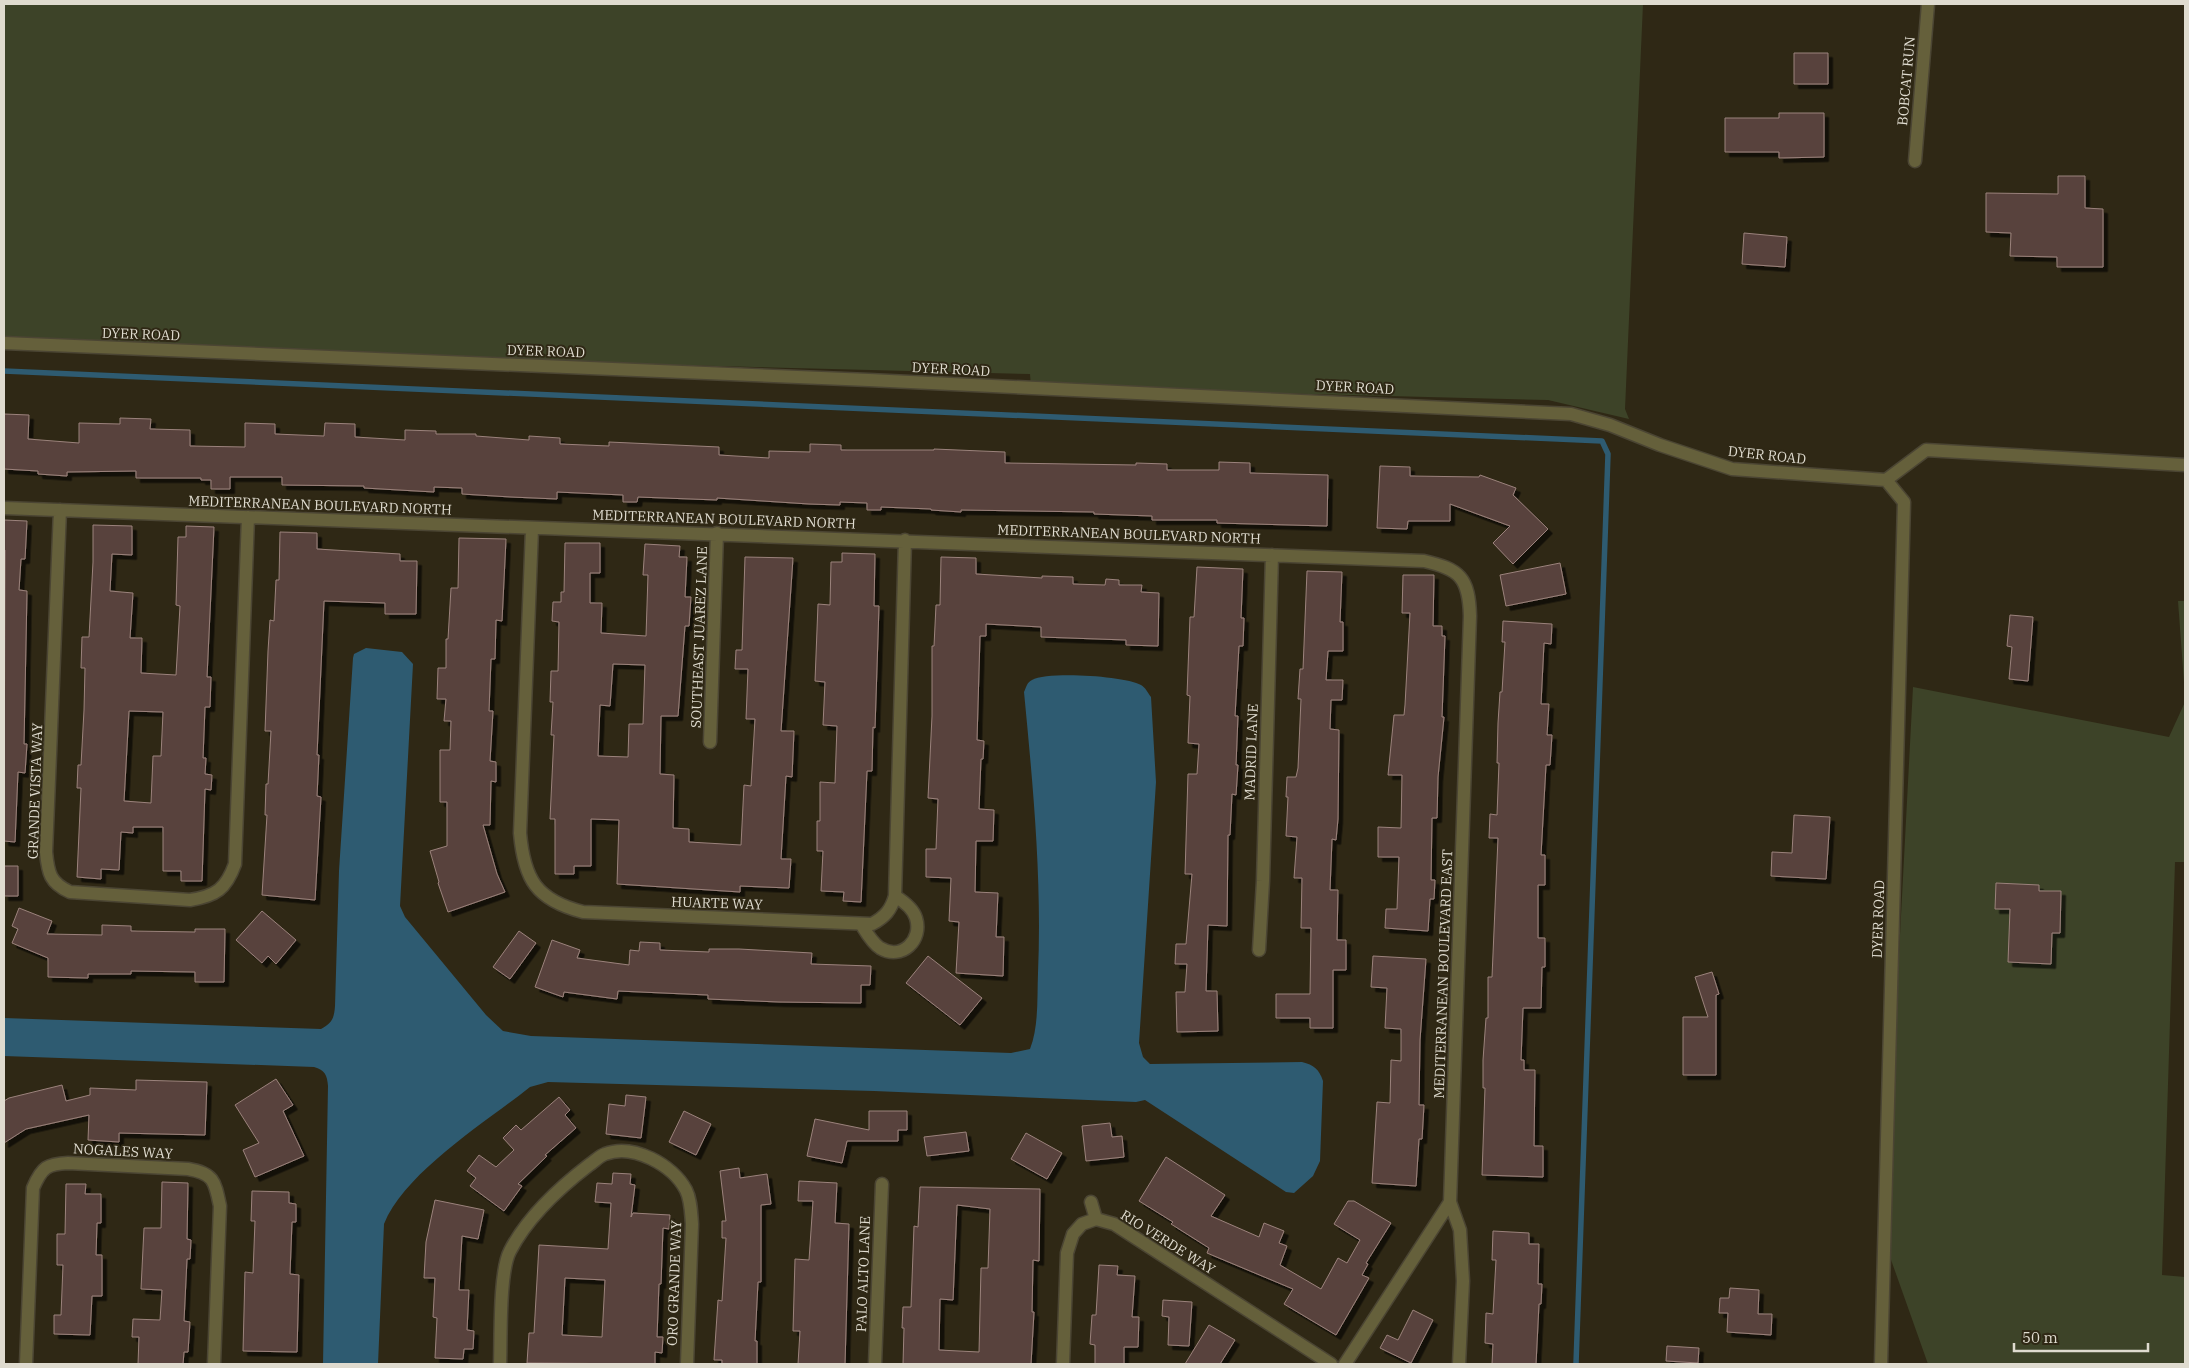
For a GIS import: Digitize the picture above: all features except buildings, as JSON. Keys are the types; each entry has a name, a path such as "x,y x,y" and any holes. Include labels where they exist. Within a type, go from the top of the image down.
{"street":[{"name":"BOBCAT RUN","path":"1915,160 1928,4"},
{"name":"DYER ROAD","path":"4,343 889,381 1571,414 1610,425 1660,445 1732,469 1886,480 1904,502 1881,1364"},
{"path":"1886,480 1926,450 2185,465"},
{"name":"MEDITERRANEAN BOULEVARD NORTH","path":"4,508 532,529 905,540 1424,562 1443,565"},
{"name":"GRANDE VISTA WAY","path":"60,510 46,852 50,877 60,887 70,892 190,900 207,897 219,891 230,877 235,864 248,517"},
{"name":"HUARTE WAY","path":"532,529 520,833 522,856 529,878 541,892 567,908 583,912 861,924 872,924 881,919 891,908 895,896 905,540"},
{"name":"SOUTHEAST JUAREZ LANE","path":"710,742 717,533"},
{"name":"MADRID LANE","path":"1259,950 1263,881 1272,555"},
{"name":"MEDITERRANEAN BOULEVARD EAST","path":"1443,565 1456,573 1464,583 1469,595 1470,616 1450,1202"},
{"path":"861,924 880,948 890,952 901,952 910,947 917,929 916,917 912,909 895,896"},
{"name":"ORO GRANDE WAY","path":"500,1364 504,1268 509,1252 523,1230 578,1174 604,1154 625,1151 651,1159 674,1175 686,1190 692,1224 687,1364"},
{"name":"NOGALES WAY","path":"26,1364 33,1188 39,1175 51,1164 68,1163 188,1169 201,1171 211,1177 216,1188 220,1206 214,1364"},
{"name":"PALO ALTO LANE","path":"875,1364 882,1184"},
{"path":"1064,1364 1067,1253 1073,1234 1082,1224 1096,1219 1091,1202"},
{"path":"1345,1364 1450,1202"},
{"path":"1450,1202 1460,1230 1463,1281 1459,1364"},
{"name":"RIO VERDE WAY","path":"1096,1219 1114,1224 1331,1364"}],"green space":[{"path":"4,4 1643,4 1625,409 1629,419 1548,400 1031,387 1030,374 4,348"},
{"path":"2178,601 2185,601 2185,696"},
{"path":"1913,687 2169,737 2185,702 2185,862 2175,862 2162,1275 2185,1277 2185,1364 1928,1364 1884,1240"}],"water":[{"path":"366,648 402,652 413,664 400,906 405,917 486,1015 503,1031 531,1036 1011,1053 1030,1049 1035,1031 1037,1011 1039,903 1033,797 1024,692 1030,681 1041,677 1069,675 1119,679 1141,685 1151,697 1156,782 1139,1043 1143,1057 1150,1064 1302,1062 1313,1066 1320,1073 1323,1081 1320,1161 1313,1176 1294,1193 1286,1192 1145,1100 1136,1102 874,1091 548,1082 530,1087 448,1149 409,1186 394,1205 384,1224 378,1364 323,1364 328,1086 323,1071 314,1067 4,1056 4,1018 321,1029 330,1023 335,1006 339,871 353,658 354,654"}],"waterway":[{"path":"4,371 1602,441 1608,454 1576,1364"}]}
